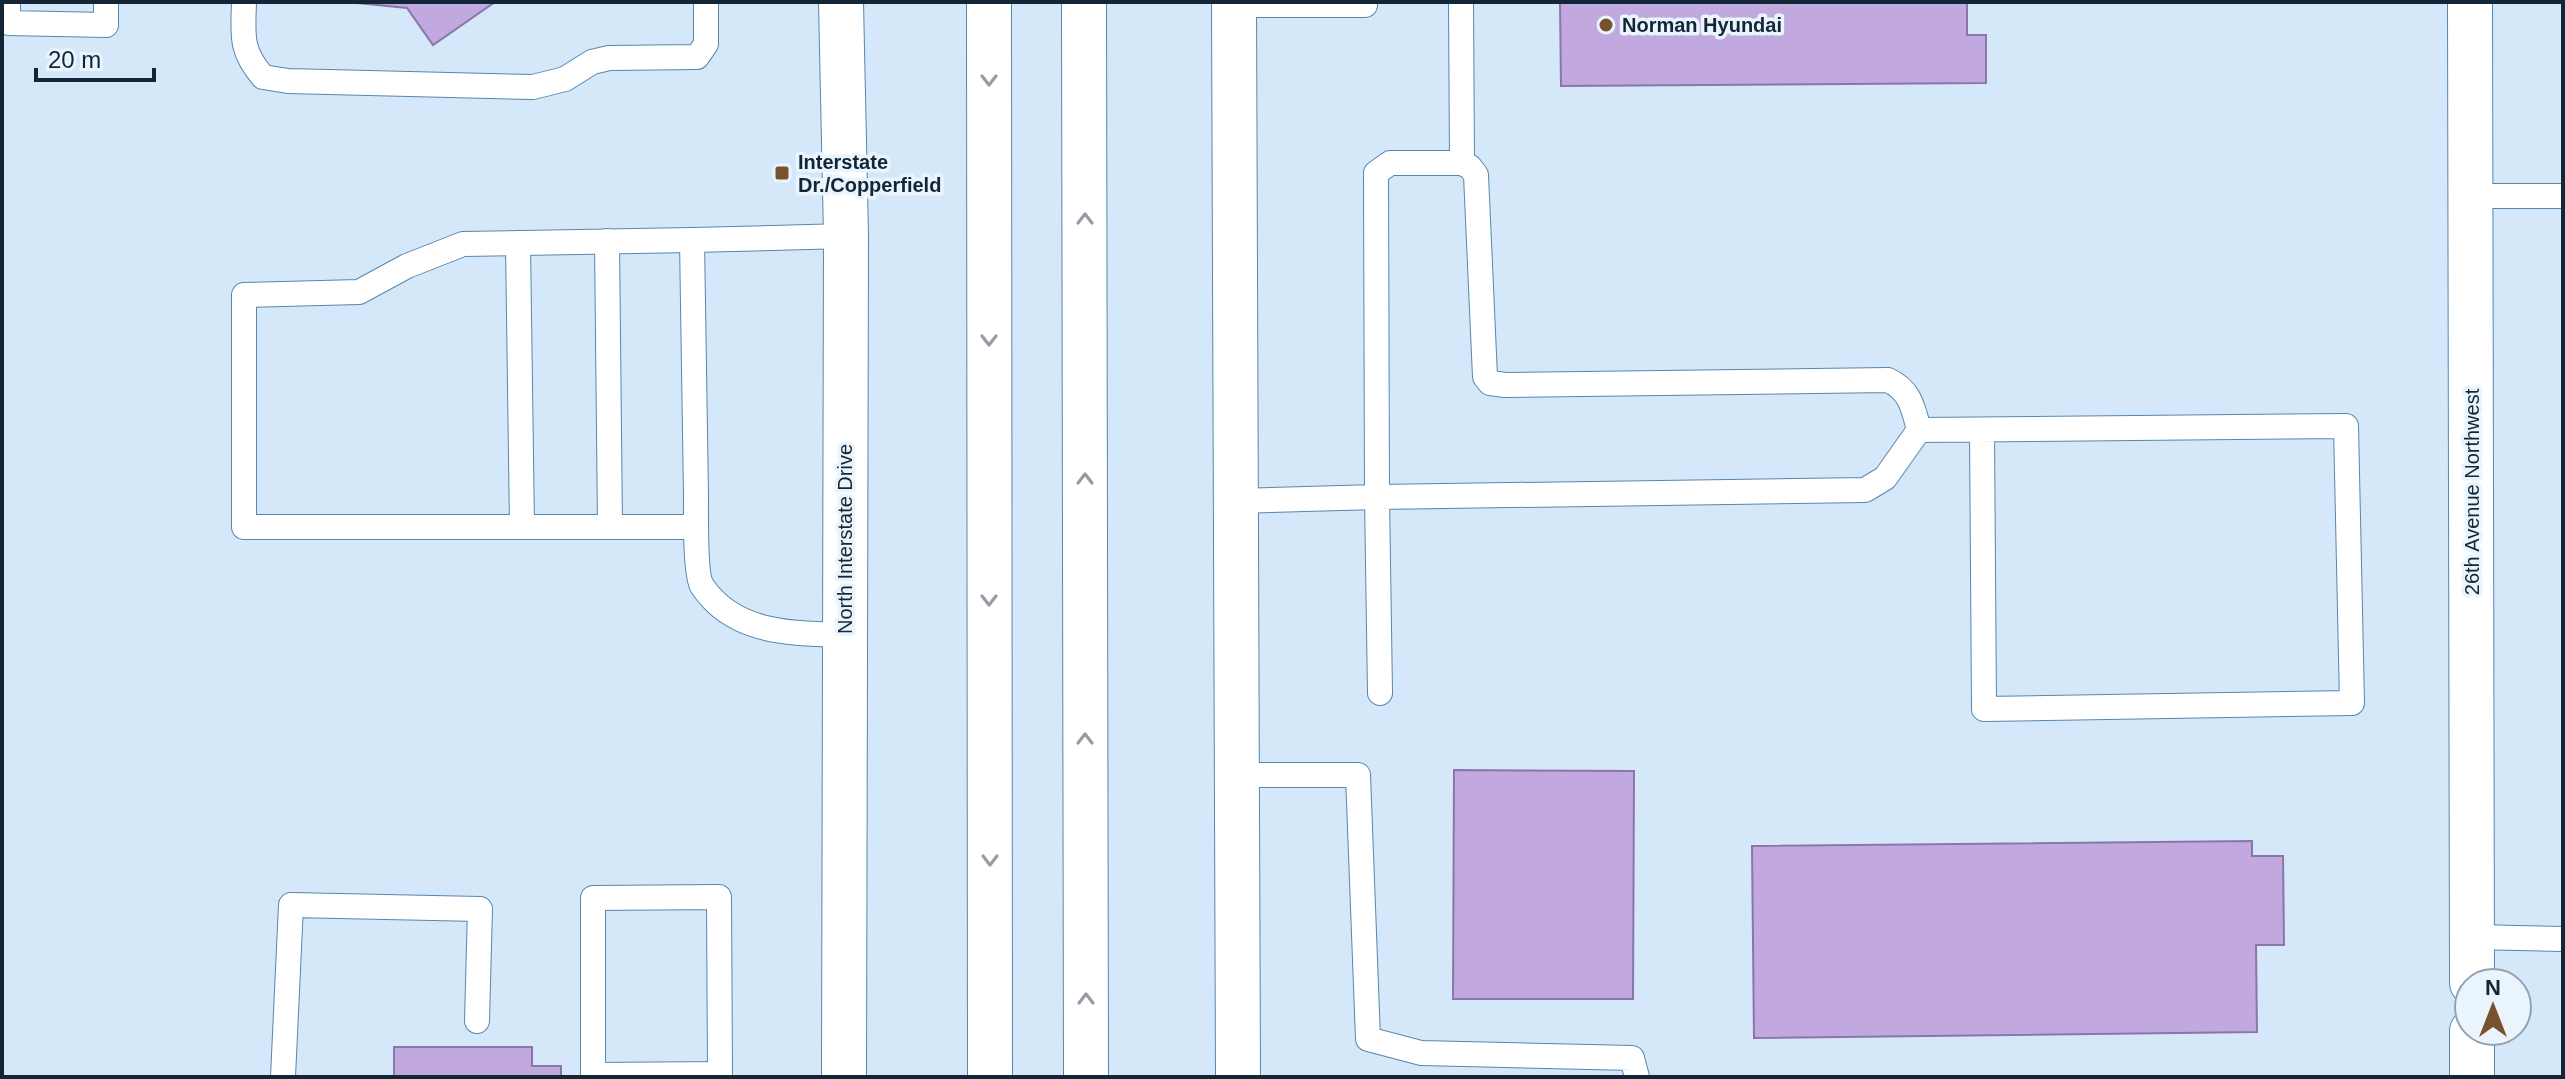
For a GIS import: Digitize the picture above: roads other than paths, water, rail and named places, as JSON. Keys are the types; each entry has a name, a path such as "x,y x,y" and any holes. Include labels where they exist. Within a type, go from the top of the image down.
{"main road":[{"name":"North Interstate Drive","path":"841,2 846,236 844,1077"},
{"path":"989,2 990,1077"},
{"path":"1084,2 1086,1077"},
{"name":"26th Avenue Northwest","path":"2470,2 2472,967"},
{"path":"1234,4 1238,1077"},
{"path":"2472,1047 2472,1077"}],"lane":[{"path":"8,2 8,23 106,25 106,2"},
{"path":"244,2 243,42 250,62 263,77 288,81 533,87 565,79 592,62 609,58 697,57 706,44 706,2"},
{"path":"1234,4 1365,5 1365,2"},
{"path":"1461,2 1462,163"},
{"path":"1380,693 1376,173 1390,163 1462,163 1476,175 1485,377 1490,383 1888,380 1901,385 1919,430"},
{"path":"2471,196 2563,196"},
{"path":"696,527 244,527 244,295 359,292 407,266 463,244 846,236"},
{"path":"692,240 699,583 720,608 758,628 790,633 845,635"},
{"path":"607,241 610,527"},
{"path":"518,243 522,527"},
{"path":"1919,430 2346,426 2352,703 1984,709 1982,430"},
{"path":"1236,501 1865,490 1885,478 1919,430"},
{"path":"1237,775 1358,775 1368,1039 1421,1053 1632,1058 1637,1077"},
{"path":"719,897 720,1076 593,1075 593,898 719,897"},
{"path":"283,1077 291,905 480,909 477,1021"},
{"path":"2472,937 2563,939"}],"place":[{"name":"Norman Hyundai","path":"1606,25"},
{"name":"Interstate Dr./Copperfield","path":"782,173"}]}
